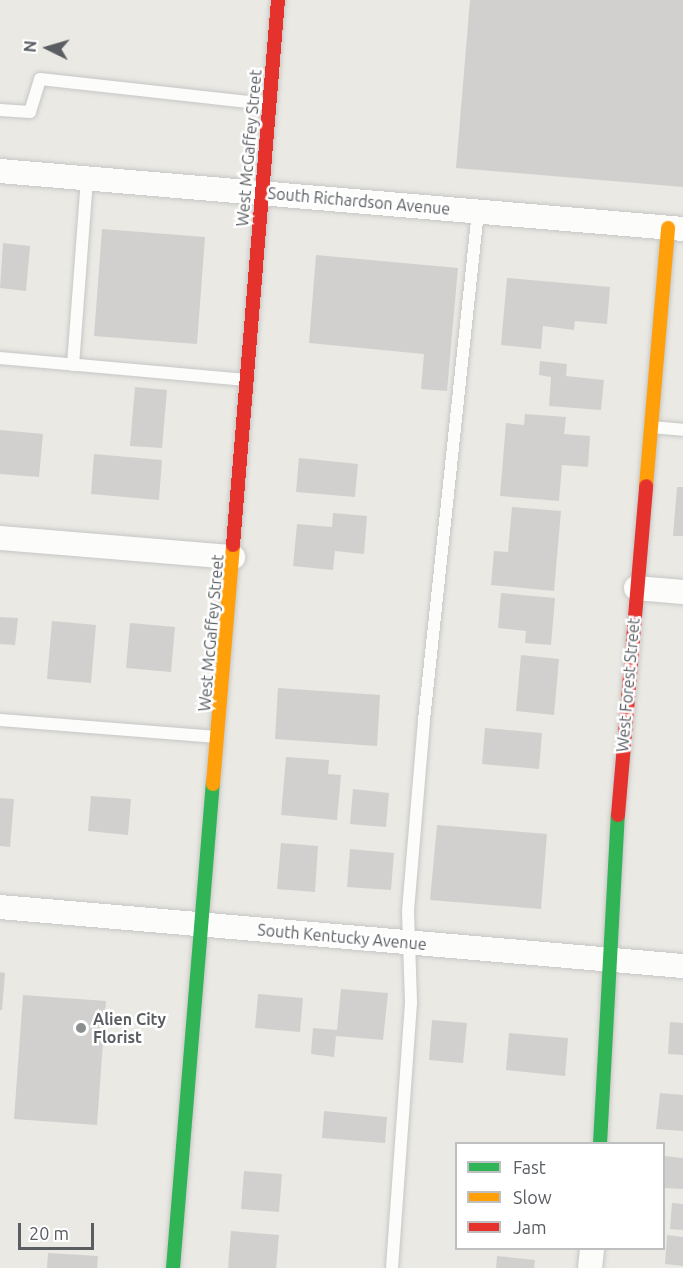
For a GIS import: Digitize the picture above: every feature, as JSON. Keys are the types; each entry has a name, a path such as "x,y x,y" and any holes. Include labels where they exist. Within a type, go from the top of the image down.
{"main road":[{"name":"West McGaffey Street","path":"173,1268 219,737 278,0"},
{"name":"West Forest Street","path":"600,1142 611,960 610,903 650,427 675,228"}],"street":[{"name":"South Richardson Avenue","path":"0,171 675,228"},
{"path":"0,538 233,557"},
{"path":"636,588 683,592"},
{"name":"South Kentucky Avenue","path":"0,908 683,966"},
{"path":"590,1268 592,1250"}],"lane":[{"path":"0,110 30,112 40,79 270,104"},
{"path":"73,365 87,178"},
{"path":"392,1268 411,1002 408,942 428,673 478,211"},
{"path":"0,358 247,380"},
{"path":"650,427 683,430"},
{"path":"0,720 219,737"}],"building":[{"path":"470,0 683,0 683,187 456,168"},
{"path":"102,229 205,237 197,344 94,336"},
{"path":"3,243 30,246 26,291 0,288"},
{"path":"316,255 458,268 447,391 421,389 424,354 309,343"},
{"path":"507,278 610,287 607,324 575,321 574,330 543,326 541,349 501,345"},
{"path":"540,361 567,364 566,376 604,380 601,410 549,406 551,377 539,375"},
{"path":"135,387 167,390 162,448 130,446"},
{"path":"525,414 566,417 564,434 590,436 588,467 562,465 559,501 500,496 506,423 524,425"},
{"path":"0,430 43,434 39,477 0,474"},
{"path":"94,454 162,460 159,500 91,494"},
{"path":"299,458 358,464 355,497 296,492"},
{"path":"677,487 683,487 683,536 673,536"},
{"path":"512,507 561,511 554,591 491,585 494,551 508,552"},
{"path":"333,513 367,516 364,554 335,551 333,570 293,566 297,524 332,527"},
{"path":"501,593 555,598 551,645 525,643 526,631 498,628"},
{"path":"0,617 18,618 15,645 0,644"},
{"path":"52,621 96,625 91,683 47,679"},
{"path":"130,623 175,627 171,672 126,668"},
{"path":"521,655 559,659 554,715 516,711"},
{"path":"278,688 380,695 377,746 275,739"},
{"path":"485,728 542,733 539,769 482,764"},
{"path":"286,757 329,760 328,774 341,775 337,820 281,815"},
{"path":"353,789 389,793 386,827 350,824"},
{"path":"91,796 131,799 128,835 88,831"},
{"path":"0,798 14,799 10,847 0,846"},
{"path":"437,825 547,834 541,909 430,900"},
{"path":"281,843 318,846 315,892 277,889"},
{"path":"350,849 394,853 391,890 347,887"},
{"path":"0,972 5,973 2,1010 0,1010"},
{"path":"341,989 388,993 383,1040 336,1036 334,1057 311,1054 313,1028 337,1030"},
{"path":"258,994 303,998 300,1032 255,1028"},
{"path":"23,995 106,1001 97,1125 14,1119"},
{"path":"432,1020 467,1023 463,1063 429,1060"},
{"path":"670,1022 683,1023 683,1055 668,1054"},
{"path":"509,1033 568,1038 565,1076 506,1070"},
{"path":"660,1093 683,1095 683,1131 656,1129"},
{"path":"324,1111 387,1117 385,1143 322,1138"},
{"path":"665,1156 683,1158 683,1189 665,1188"},
{"path":"244,1171 282,1174 279,1212 241,1209"},
{"path":"672,1203 683,1204 683,1230 670,1229"},
{"path":"231,1231 279,1235 276,1268 228,1268"},
{"path":"667,1235 683,1237 683,1266 665,1264"},
{"path":"48,1253 98,1256 97,1268 47,1268"},
{"path":"497,1256 535,1260 534,1268 496,1268"}],"traffic: fast":[{"path":"173,1268 213,784"},
{"path":"600,1142 618,815"}],"traffic: slow":[{"path":"646,486 668,228"},
{"path":"213,784 233,545"}],"traffic: jam":[{"path":"233,545 278,0"},
{"path":"618,815 646,486"}],"place":[{"name":"Alien City Florist","path":"81,1028"}]}
